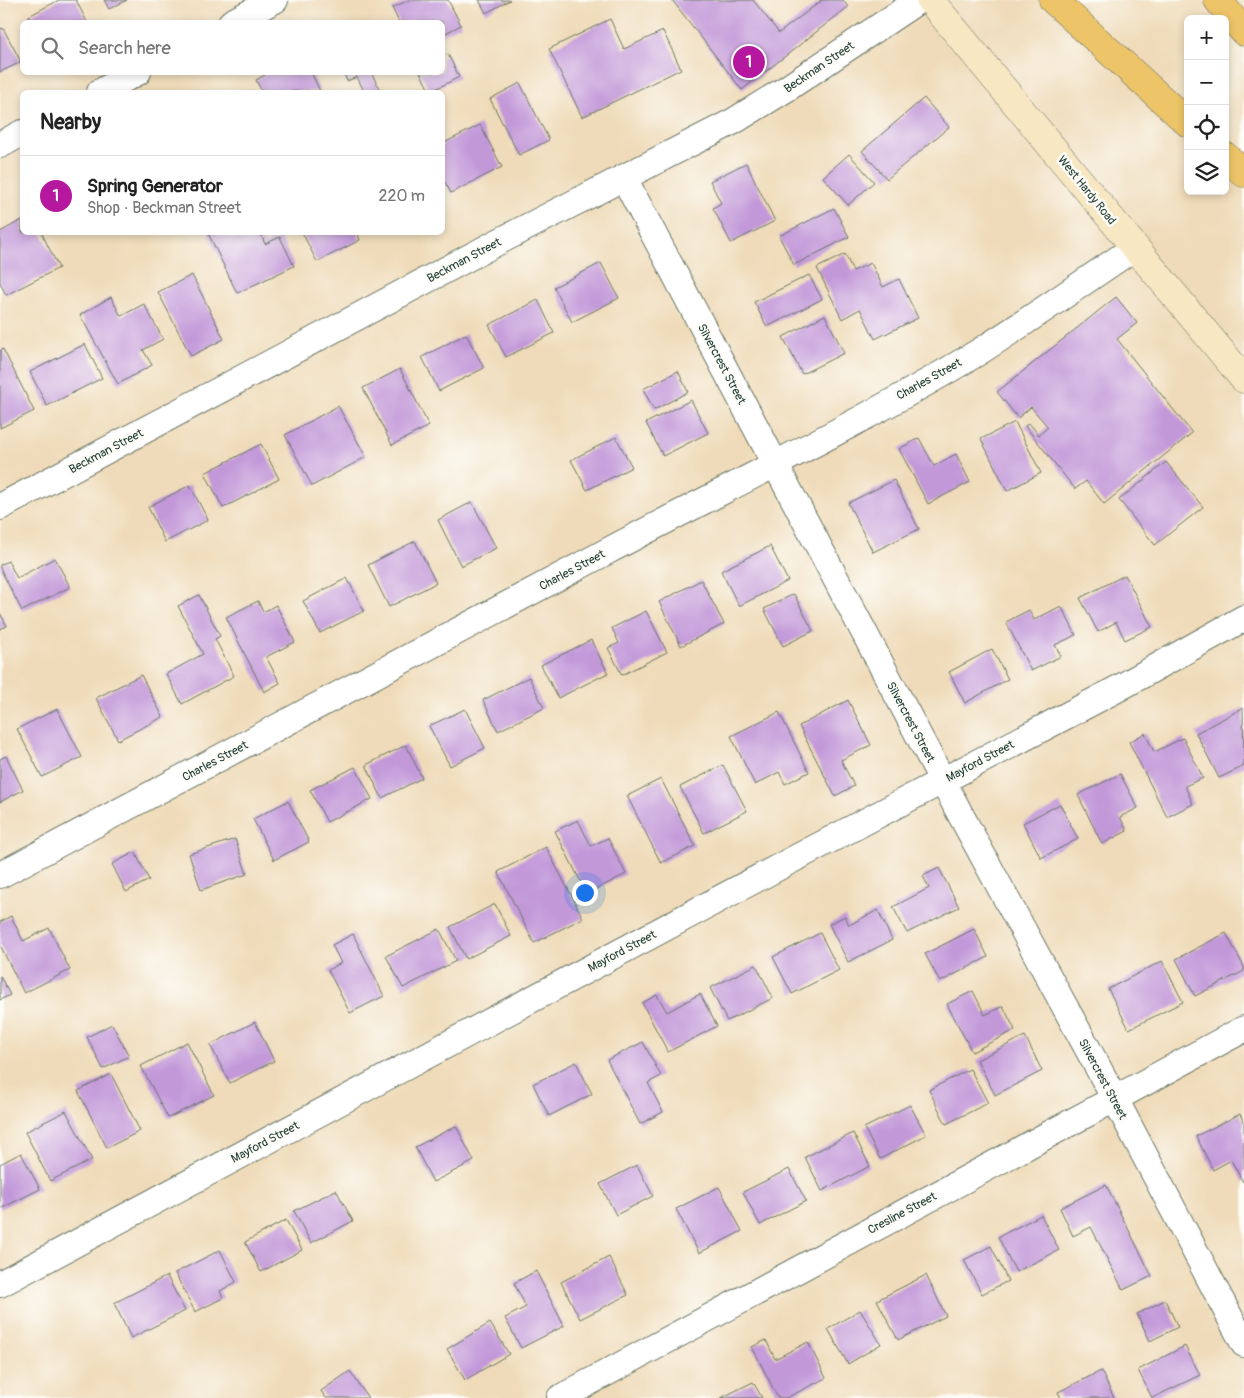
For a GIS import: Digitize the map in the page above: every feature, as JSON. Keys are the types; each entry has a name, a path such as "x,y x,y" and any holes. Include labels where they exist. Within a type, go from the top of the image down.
{"highway":[{"path":"1053,0 1184,118"},
{"path":"1218,0 1244,32"},
{"path":"1229,160 1244,173"}],"main road":[{"name":"West Hardy Road","path":"930,0 1244,379"}],"street":[{"path":"236,20 275,0"},
{"name":"Beckman Street","path":"0,507 498,242 734,121 772,98 919,0"},
{"path":"104,90 132,75"},
{"path":"0,145 20,134"},
{"name":"Silvercrest Street","path":"624,178 942,781 1244,1344"},
{"name":"Charles Street","path":"0,875 619,545 775,465 976,353 1134,248"},
{"name":"Mayford Street","path":"0,1284 1119,688 1244,618"},
{"name":"Cresline Street","path":"560,1398 1244,1030"}],"building":[{"path":"59,0 76,0 86,20 29,20 27,17"},
{"path":"104,0 127,0 109,9"},
{"path":"409,0 448,0 461,25 445,33 445,20 398,20 392,8"},
{"path":"479,0 510,0 486,13"},
{"path":"672,0 753,0 779,33 820,0 843,0 848,7 742,90"},
{"path":"610,19 624,49 663,31 681,69 582,117 549,49"},
{"path":"3,28 20,62 0,72 0,29"},
{"path":"448,54 459,77 434,90 429,90 422,75 445,75 445,56"},
{"path":"265,75 312,75 320,90 261,90 256,80"},
{"path":"344,75 372,75 380,90 364,90 357,77 347,81"},
{"path":"520,83 549,140 519,155 490,99"},
{"path":"924,98 949,127 887,179 862,151"},
{"path":"480,125 502,167 451,193 445,182 445,142"},
{"path":"849,154 874,182 848,205 823,177"},
{"path":"746,163 775,221 731,243 713,208 721,203 710,181"},
{"path":"834,208 849,237 794,265 779,236"},
{"path":"20,221 20,235 42,235 59,268 6,295 0,283 0,232"},
{"path":"209,235 261,235 265,244 280,237 294,266 237,293"},
{"path":"304,235 358,235 360,240 317,262"},
{"path":"845,254 853,271 871,263 883,287 899,279 918,318 875,339 860,309 842,319 817,268"},
{"path":"601,263 619,298 572,322 554,287"},
{"path":"192,275 224,339 191,356 158,292"},
{"path":"809,275 822,299 767,327 754,302"},
{"path":"111,297 121,316 144,304 163,339 143,350 152,365 118,384 80,315"},
{"path":"1116,297 1137,323 1117,339 1192,433 1104,504 1086,481 1075,489 1025,426 1029,423 1039,435 1048,427 1031,407 1018,418 997,392"},
{"path":"538,300 554,333 506,357 489,325"},
{"path":"825,315 844,353 802,374 783,337"},
{"path":"466,334 484,368 439,391 422,357"},
{"path":"85,344 102,378 47,406 30,372"},
{"path":"3,349 34,411 0,428 0,351"},
{"path":"400,369 429,426 392,445 363,388"},
{"path":"678,371 688,392 654,410 643,389"},
{"path":"691,400 708,433 663,456 646,423"},
{"path":"338,406 366,457 312,486 285,435"},
{"path":"1015,422 1041,473 1007,491 981,439"},
{"path":"616,437 632,467 587,490 571,460"},
{"path":"919,438 934,466 956,454 970,482 928,504 899,449"},
{"path":"261,444 279,479 223,508 205,473"},
{"path":"1166,462 1203,507 1155,545 1119,500"},
{"path":"894,480 919,529 873,552 848,503"},
{"path":"190,485 208,520 165,542 148,507"},
{"path":"472,502 496,548 461,566 438,520"},
{"path":"415,541 436,583 389,607 368,565"},
{"path":"770,546 788,581 739,606 721,571"},
{"path":"55,558 70,587 22,611 0,565 8,561 17,578"},
{"path":"1125,575 1152,627 1125,640 1116,622 1098,632 1080,598"},
{"path":"347,578 364,611 320,633 303,601"},
{"path":"701,580 724,624 681,646 659,602"},
{"path":"794,594 813,631 783,646 764,609"},
{"path":"199,595 220,636 215,639 234,676 182,704 166,674 203,654 178,606"},
{"path":"258,601 263,612 276,605 295,642 266,657 280,683 264,692 226,617"},
{"path":"1061,606 1076,635 1055,645 1061,656 1031,671 1006,622 1029,610 1034,620"},
{"path":"646,611 667,652 622,675 608,648 619,643 612,628"},
{"path":"0,613 7,626 0,629"},
{"path":"591,640 608,673 558,698 541,665"},
{"path":"992,649 1008,679 965,703 949,672"},
{"path":"141,675 163,717 118,740 96,698"},
{"path":"529,677 544,708 498,731 483,700"},
{"path":"848,700 871,745 841,760 854,786 835,796 799,726"},
{"path":"1243,708 1244,766 1219,778 1196,733"},
{"path":"57,709 82,757 42,777 17,729"},
{"path":"465,709 485,748 450,766 429,726"},
{"path":"779,712 809,772 785,784 779,772 755,785 731,736"},
{"path":"1145,733 1154,752 1183,738 1203,778 1185,786 1193,804 1167,817 1129,742"},
{"path":"406,745 422,778 382,798 366,765"},
{"path":"6,756 23,790 0,802 0,759"},
{"path":"723,765 747,811 704,833 680,787"},
{"path":"355,767 372,799 327,822 310,790"},
{"path":"1120,774 1138,808 1120,817 1127,831 1102,844 1078,795"},
{"path":"661,779 695,846 661,863 627,796"},
{"path":"288,801 309,842 274,860 253,819"},
{"path":"1060,804 1078,839 1041,858 1023,823"},
{"path":"578,820 591,846 608,838 626,874 587,894 555,831"},
{"path":"235,839 247,874 201,890 189,854"},
{"path":"546,847 583,918 534,943 498,872"},
{"path":"135,852 149,880 126,892 112,864"},
{"path":"939,868 959,907 907,933 893,907 929,888 923,876"},
{"path":"495,904 511,936 466,959 450,927"},
{"path":"878,910 892,940 848,962 829,924 845,916 849,925"},
{"path":"11,916 23,941 49,928 70,970 24,993 0,945 0,922"},
{"path":"439,929 456,961 403,988 386,956"},
{"path":"974,929 988,957 940,982 925,954"},
{"path":"820,933 839,970 792,994 773,957"},
{"path":"1226,933 1244,967 1244,971 1195,996 1176,959"},
{"path":"353,934 384,996 350,1013 328,970 341,963 332,945"},
{"path":"1162,961 1183,1002 1129,1029 1108,989"},
{"path":"756,965 773,998 727,1021 710,988"},
{"path":"0,976 10,995 0,1000"},
{"path":"973,991 985,1015 1003,1006 1015,1030 972,1052 947,1004"},
{"path":"700,994 717,1026 668,1052 642,1003 657,995 667,1012"},
{"path":"255,1022 274,1061 230,1083 210,1045"},
{"path":"112,1024 129,1056 103,1069 87,1037"},
{"path":"1025,1036 1042,1071 995,1095 977,1060"},
{"path":"187,1042 214,1095 168,1118 141,1066"},
{"path":"643,1042 661,1076 648,1083 663,1112 640,1124 607,1060"},
{"path":"576,1062 592,1094 549,1116 533,1084"},
{"path":"970,1069 988,1103 946,1124 929,1090"},
{"path":"111,1074 140,1131 107,1148 78,1091"},
{"path":"910,1105 926,1135 880,1159 864,1128"},
{"path":"66,1111 92,1160 50,1181 25,1132"},
{"path":"1240,1114 1244,1122 1243,1182 1231,1160 1213,1170 1196,1136"},
{"path":"456,1126 474,1161 433,1182 415,1147"},
{"path":"853,1133 870,1166 822,1191 805,1157"},
{"path":"21,1153 40,1189 0,1209 0,1164"},
{"path":"637,1165 653,1196 616,1215 600,1184"},
{"path":"789,1169 806,1201 760,1225 743,1192"},
{"path":"1106,1185 1152,1276 1123,1290 1091,1227 1073,1236 1060,1208"},
{"path":"719,1187 742,1231 699,1253 676,1209"},
{"path":"336,1190 353,1221 311,1243 294,1211"},
{"path":"1041,1215 1059,1250 1016,1272 998,1237"},
{"path":"286,1220 302,1250 261,1272 245,1242"},
{"path":"991,1246 1008,1281 982,1294 964,1260"},
{"path":"220,1250 236,1282 220,1291 223,1298 195,1312 175,1273"},
{"path":"609,1257 628,1295 580,1319 561,1282"},
{"path":"536,1271 564,1326 521,1348 505,1318 526,1307 514,1283"},
{"path":"926,1275 946,1316 898,1340 877,1300"},
{"path":"167,1276 185,1311 131,1338 114,1303"},
{"path":"1165,1300 1178,1327 1150,1341 1137,1314"},
{"path":"860,1310 881,1344 848,1364 828,1329"},
{"path":"490,1323 509,1354 465,1380 447,1349"},
{"path":"766,1340 775,1359 808,1342 826,1378 786,1398 778,1398 752,1347"},
{"path":"1185,1346 1200,1375 1152,1398 1138,1370"},
{"path":"350,1371 368,1398 326,1398 321,1391"},
{"path":"1101,1371 1114,1398 1061,1398 1058,1392"},
{"path":"753,1382 762,1398 721,1398"}],"place":[{"name":"Spring Generator","path":"749,62"}]}
